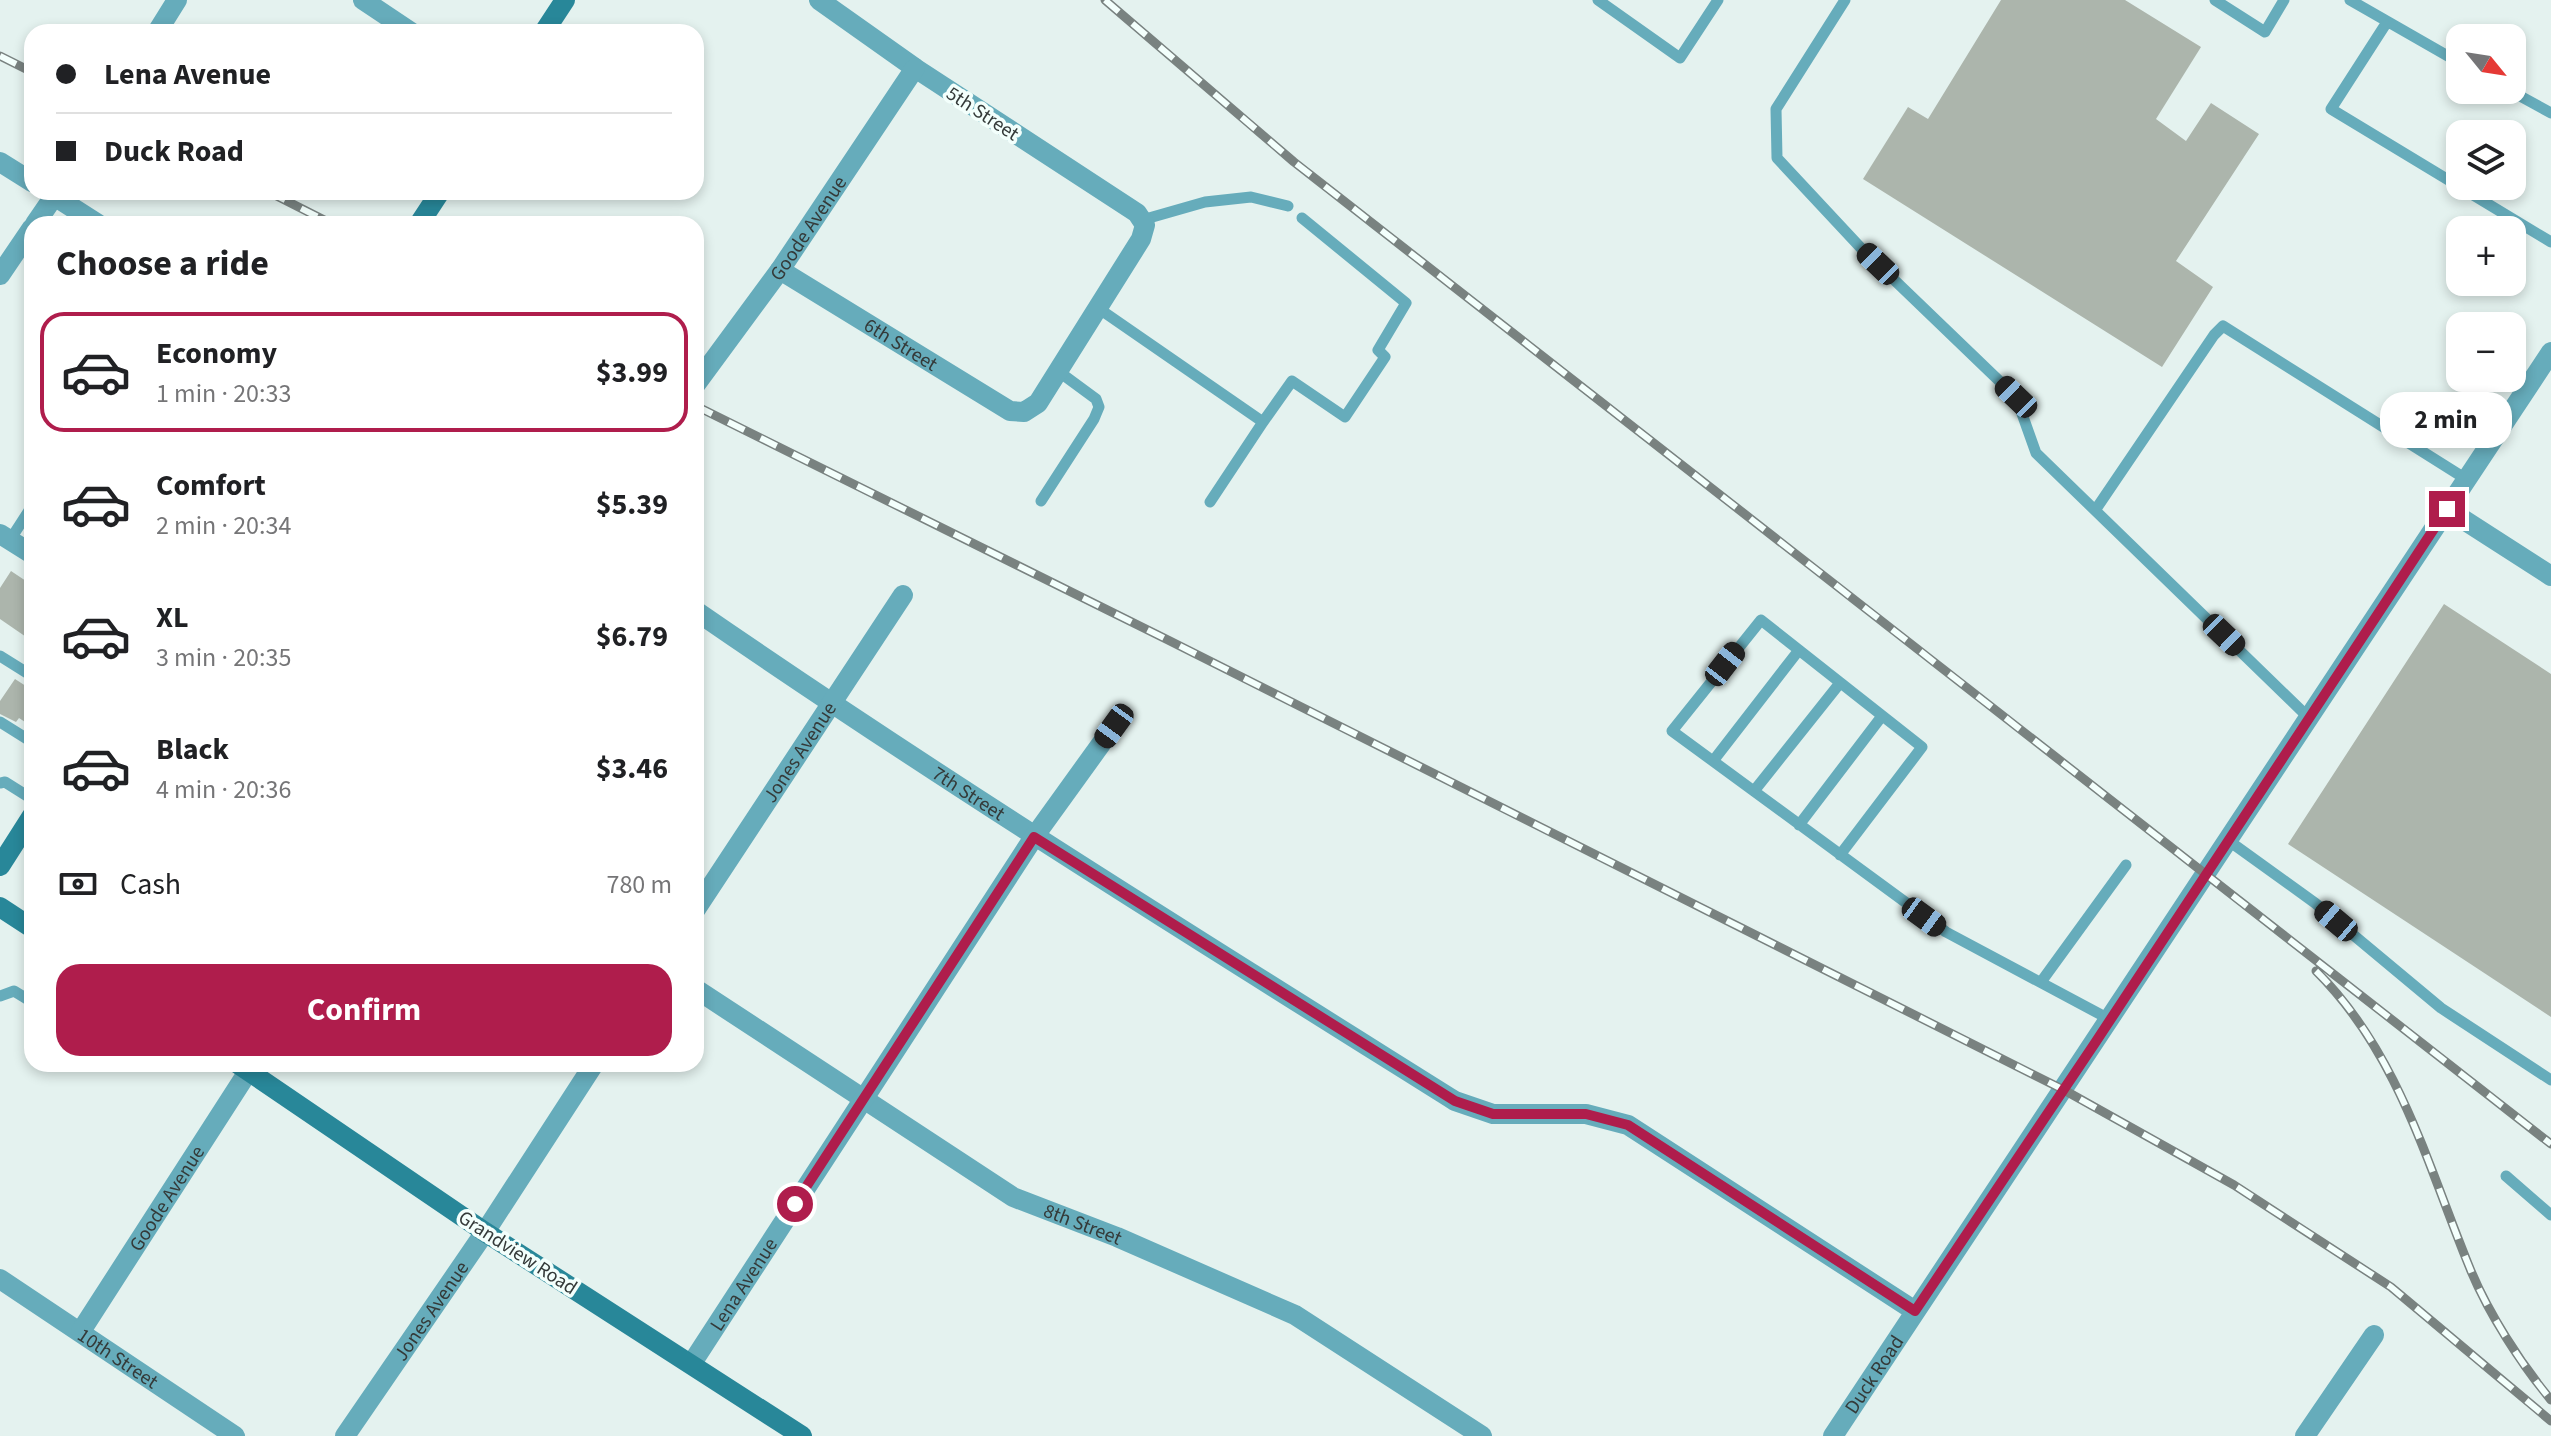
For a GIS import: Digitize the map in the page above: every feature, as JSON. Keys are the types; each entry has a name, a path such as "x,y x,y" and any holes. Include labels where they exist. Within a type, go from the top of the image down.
{"street":[{"path":"162,24 177,0"},
{"path":"363,0 399,24"},
{"path":"549,24 565,0"},
{"name":"5th Street","path":"819,0 915,68 1137,213 1143,223"},
{"name":"Goode Avenue","path":"704,373 780,270 915,68"},
{"path":"0,162 24,177"},
{"path":"63,200 86,216"},
{"path":"1058,371 1141,239 1143,223"},
{"path":"0,275 24,240"},
{"name":"6th Street","path":"780,270 1010,411 1024,412 1038,403 1058,371"},
{"name":"Duck Road","path":"1833,1436 2551,352"},
{"path":"2447,509 2551,576"},
{"path":"5,537 24,549"},
{"name":"Jones Avenue","path":"704,897 903,595"},
{"name":"7th Street","path":"704,617 1034,837 1455,1101 1493,1114 1586,1114 1628,1125 1915,1311"},
{"name":"Lena Avenue","path":"692,1363 1034,837 1114,726"},
{"path":"0,866 24,828"},
{"path":"0,907 24,923"},
{"name":"8th Street","path":"704,994 1013,1197 1117,1237 1295,1315 1482,1436"},
{"name":"Goode Avenue","path":"81,1331 242,1072"},
{"name":"Grandview Road","path":"255,1072 485,1232 802,1436"},
{"name":"Jones Avenue","path":"345,1436 485,1232 589,1072"},
{"name":"10th Street","path":"0,1279 235,1436"},
{"path":"2305,1436 2374,1335"}],"lane":[{"path":"1598,0 1680,58 1718,0"},
{"path":"1845,0 1776,109 1777,158 1860,247 2016,397 2036,453 2309,718"},
{"path":"2215,0 2265,32 2284,0"},
{"path":"2350,0 2446,55"},
{"path":"2387,22 2331,109 2551,242"},
{"path":"2526,99 2551,113"},
{"path":"1143,223 1205,202 1251,197 1288,206"},
{"path":"1210,502 1292,381 1345,417 1385,357 1378,350 1406,303 1302,218"},
{"path":"1098,308 1263,422"},
{"path":"2096,509 2223,326 2466,479"},
{"path":"1041,501 1099,407 1096,399 1058,371"},
{"path":"5,537 24,515"},
{"path":"1840,855 1922,747 1761,620 1672,731 1799,825 1840,855 1946,932 2111,1020"},
{"path":"1713,761 1799,650"},
{"path":"0,656 24,671"},
{"path":"1754,791 1840,683"},
{"path":"1799,825 1882,716"},
{"path":"0,722 24,737"},
{"path":"2,784 24,795"},
{"path":"2229,841 2315,903 2441,1008 2551,1080"},
{"path":"2041,982 2126,865"},
{"path":"0,996 14,991 24,997"},
{"path":"2506,1176 2551,1215"}],"building":[{"path":"2001,0 2125,0 2201,47 2156,119 2186,141 2211,103 2259,134 2176,261 2213,287 2162,367 1863,179 1908,107 1928,119"},
{"path":"11,571 24,580 24,636 0,619 0,588"},
{"path":"2444,604 2551,674 2551,1017 2288,844"},
{"path":"15,679 24,685 24,721 19,718 16,722 0,714 0,701"}],"railway":[{"path":"1105,0 1294,162 2551,1144"},
{"path":"0,56 24,68"},
{"path":"285,200 316,216"},
{"path":"704,410 2064,1090 2234,1185 2391,1287 2551,1421"},
{"path":"2316,971 2345,1003 2390,1075 2425,1152 2478,1287 2506,1338 2551,1400"}],"route":[{"path":"795,1204 1034,837 1455,1101 1493,1114 1586,1114 1628,1125 1915,1311 2447,509"}]}
